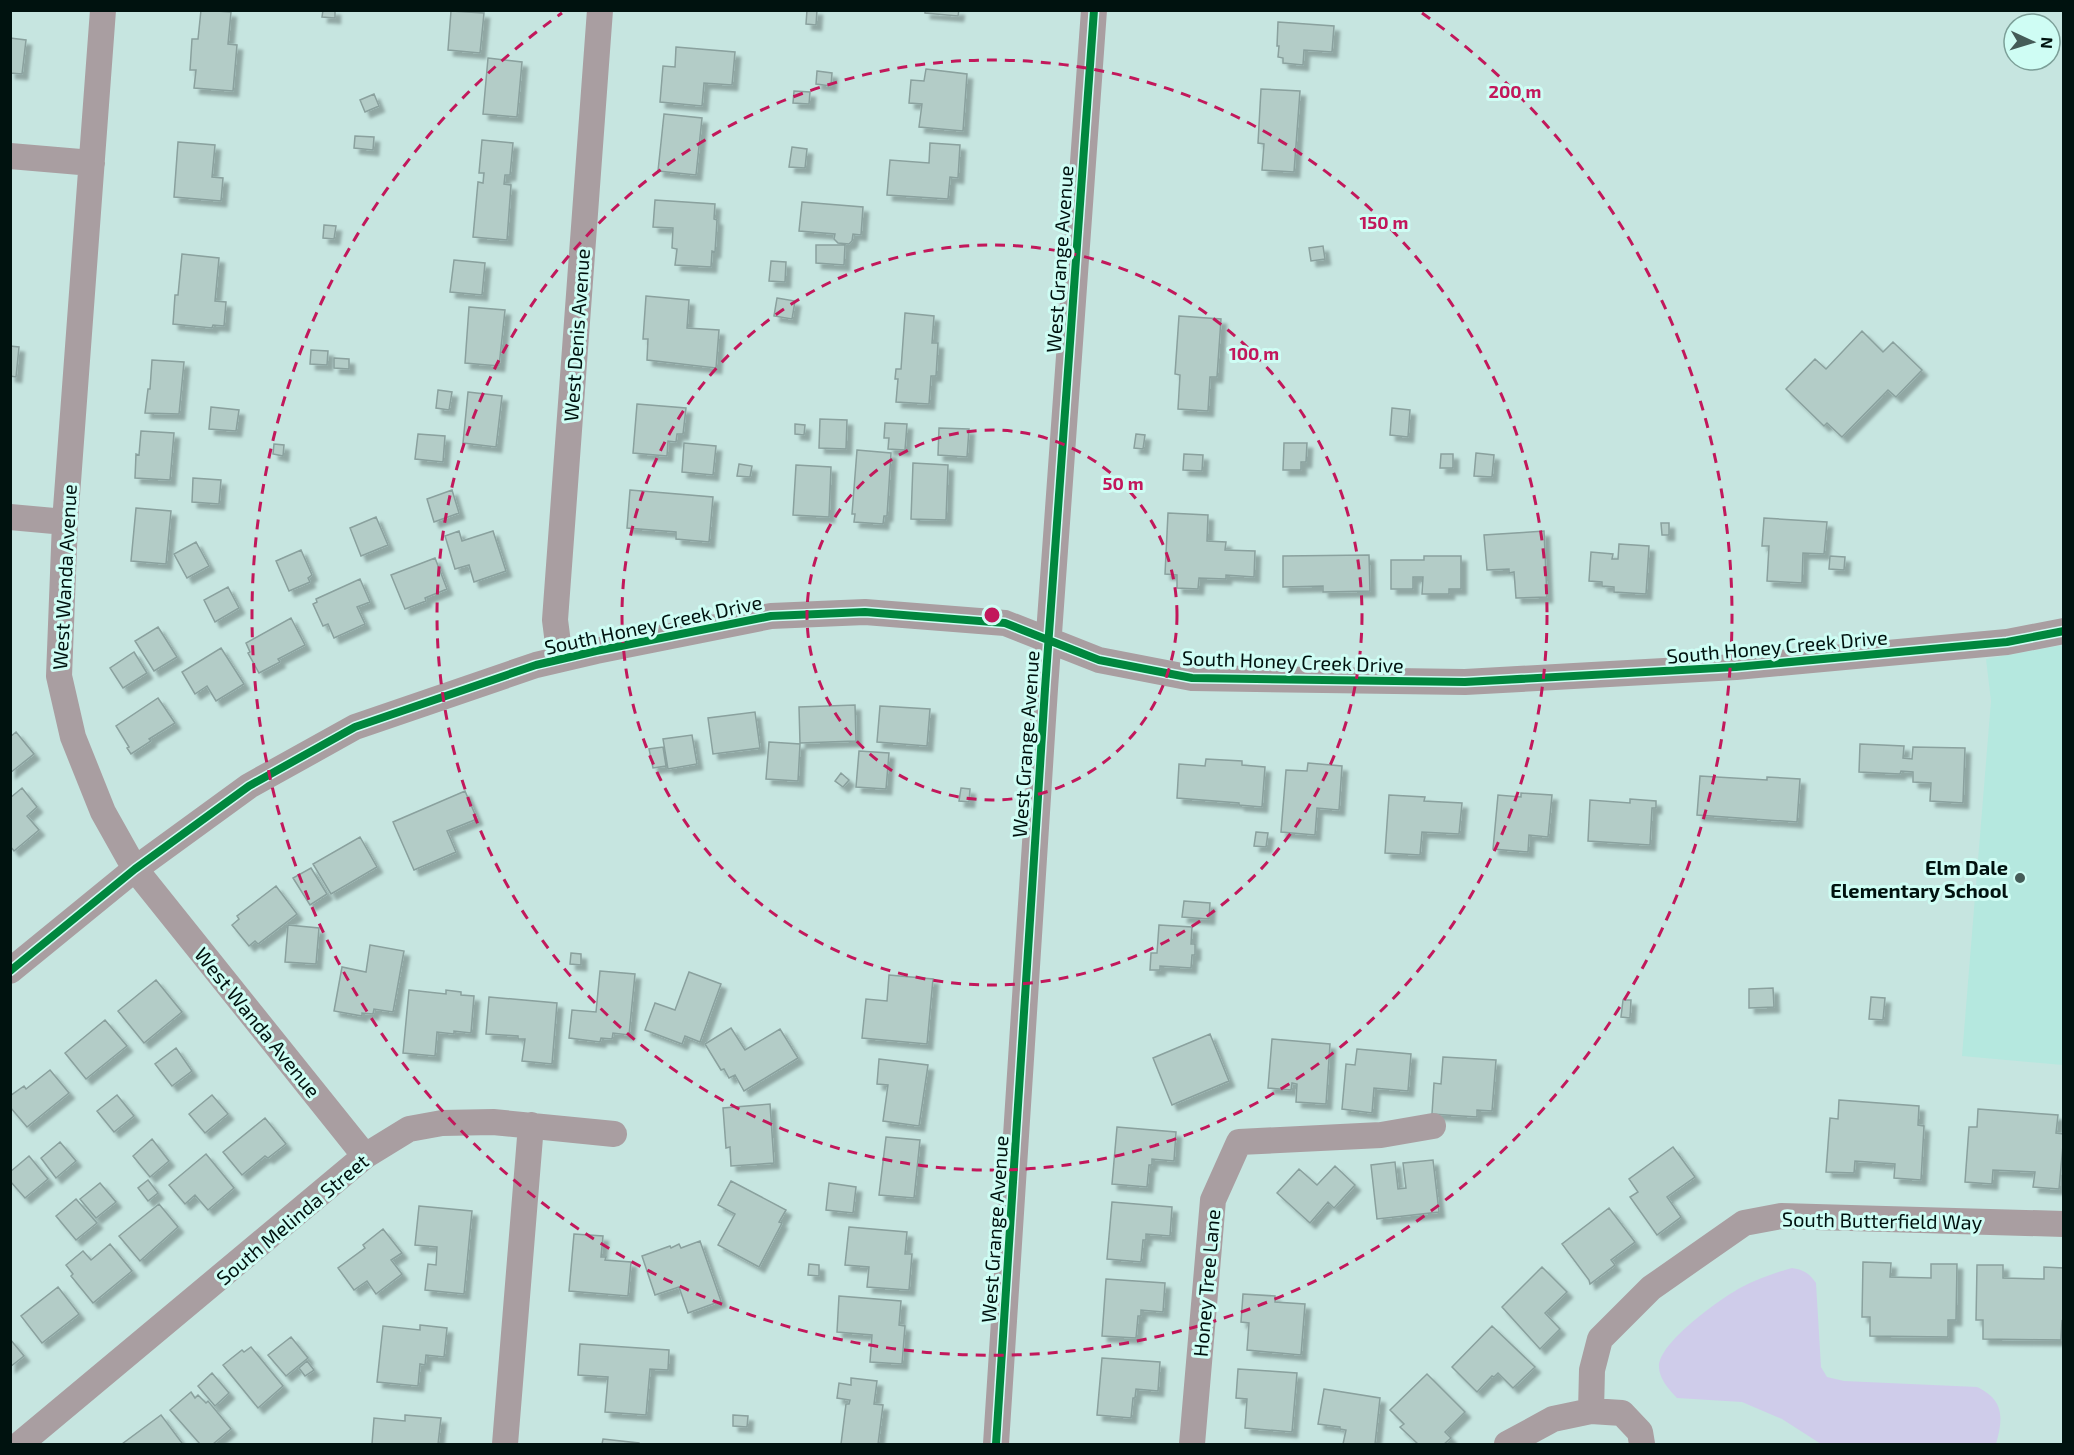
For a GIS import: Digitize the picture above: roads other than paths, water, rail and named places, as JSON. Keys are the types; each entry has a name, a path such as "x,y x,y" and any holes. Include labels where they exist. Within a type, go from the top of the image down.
{"street":[{"name":"West Wanda Avenue","path":"103,10 65,522 59,676 73,737 104,812 135,869 364,1156"},
{"name":"West Denis Avenue","path":"560,659 555,620 600,10"},
{"name":"West Grange Avenue","path":"996,1444 1049,641 1094,10"},
{"path":"10,156 92,163"},
{"path":"10,517 65,522"},
{"name":"South Honey Creek Drive","path":"10,971 135,869 249,786 356,727 536,665 771,616 866,612 1005,623 1099,660 1192,678 1466,682 1736,668 2007,642 2064,631"},
{"name":"South Melinda Street","path":"20,1444 364,1156 408,1129 442,1123 494,1122 614,1134"},
{"path":"505,1444 531,1125"},
{"name":"Honey Tree Lane","path":"1192,1444 1212,1200 1239,1142 1381,1135 1433,1126"},
{"name":"South Butterfield Way","path":"1591,1411 1592,1370 1600,1339 1651,1288 1744,1223 1781,1216 2064,1224"},
{"path":"1507,1444 1553,1419 1591,1411 1622,1413 1640,1432 1642,1444"}],"place":[{"name":"Elm Dale Elementary School","path":"2020,878"}]}
